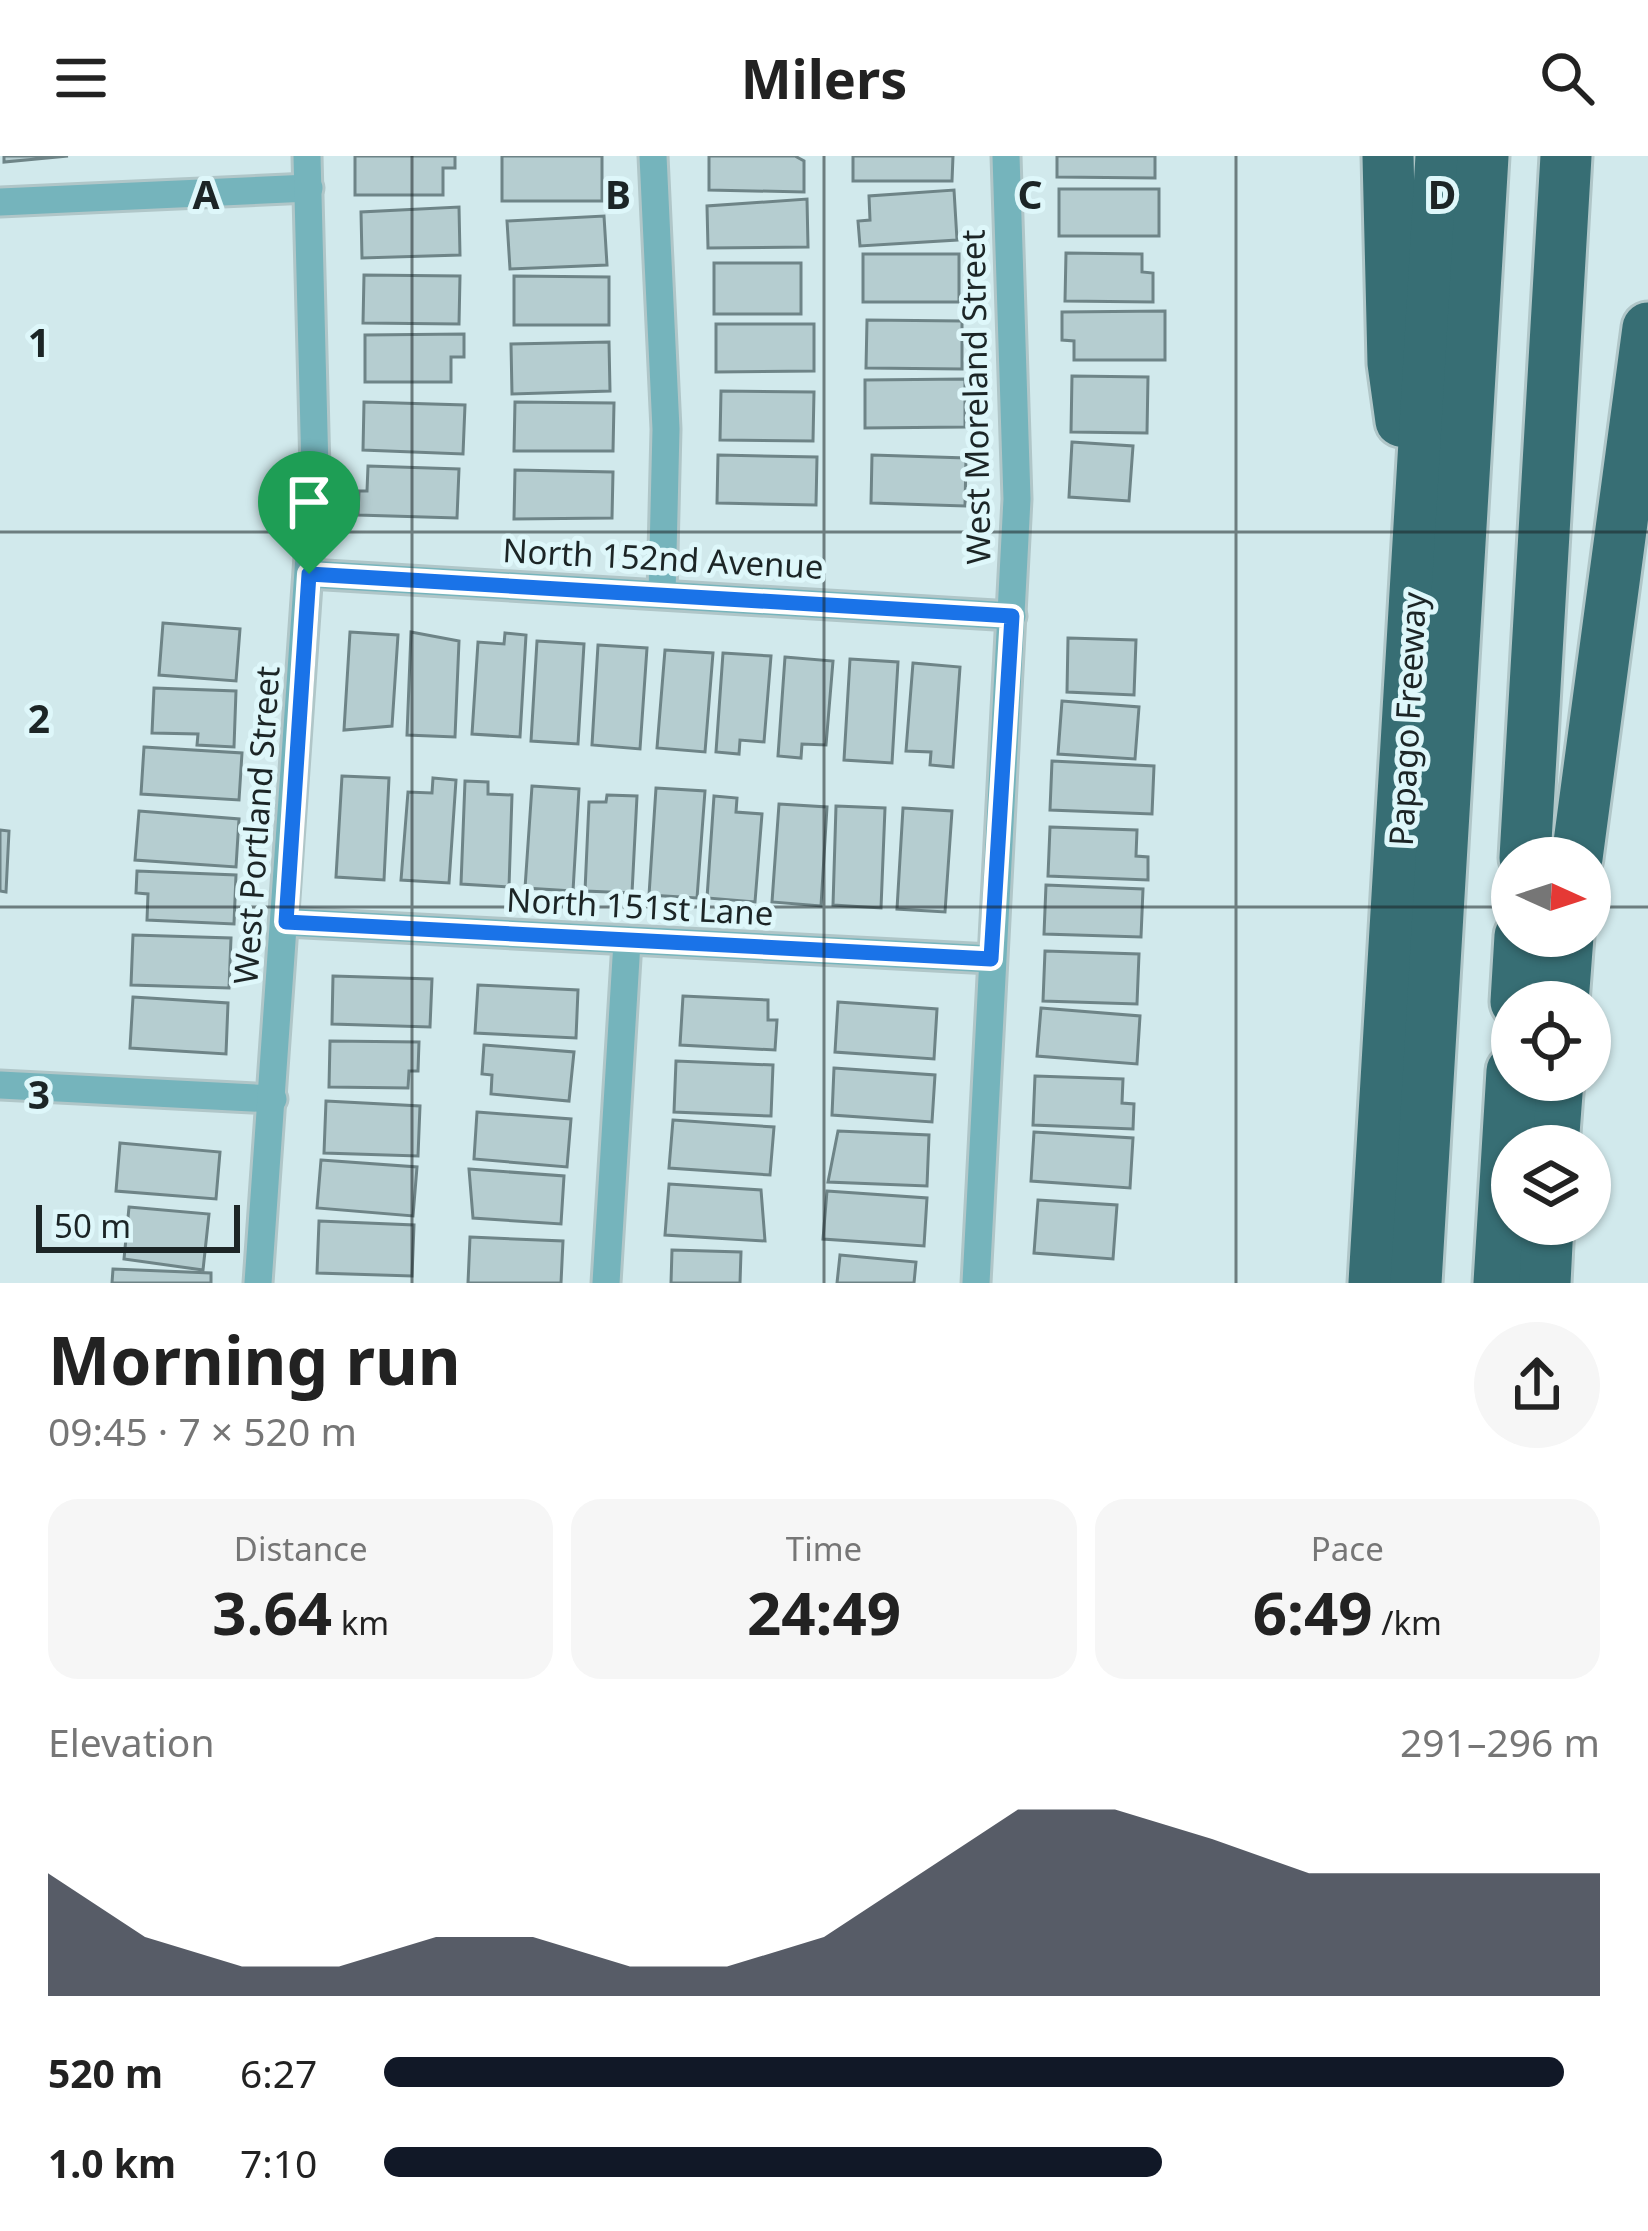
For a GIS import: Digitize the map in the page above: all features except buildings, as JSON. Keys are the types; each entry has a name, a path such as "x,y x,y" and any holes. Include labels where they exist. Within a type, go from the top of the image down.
{"highway":[{"path":"1388,156 1393,363 1418,541"},
{"name":"Papago Freeway","path":"1375,1283 1441,156"},
{"path":"1416,1283 1483,156"},
{"path":"1526,837 1566,156"},
{"path":"1580,837 1648,328"},
{"path":"1499,1283 1510,1101"},
{"path":"1545,1283 1547,1245"}],"street":[{"name":"West Portland Street","path":"258,1283 316,447 307,156"},
{"path":"652,156 666,429 662,594"},
{"name":"West Moreland Street","path":"976,1283 1012,616 1017,392 1006,156"},
{"path":"0,202 309,188"},
{"name":"North 152nd Avenue","path":"309,574 1012,616"},
{"name":"North 151st Lane","path":"286,922 991,959"},
{"path":"606,1283 628,942"},
{"path":"0,1084 273,1099"}],"route":[{"path":"309,574 1012,616 991,959 286,922 309,574"}]}
